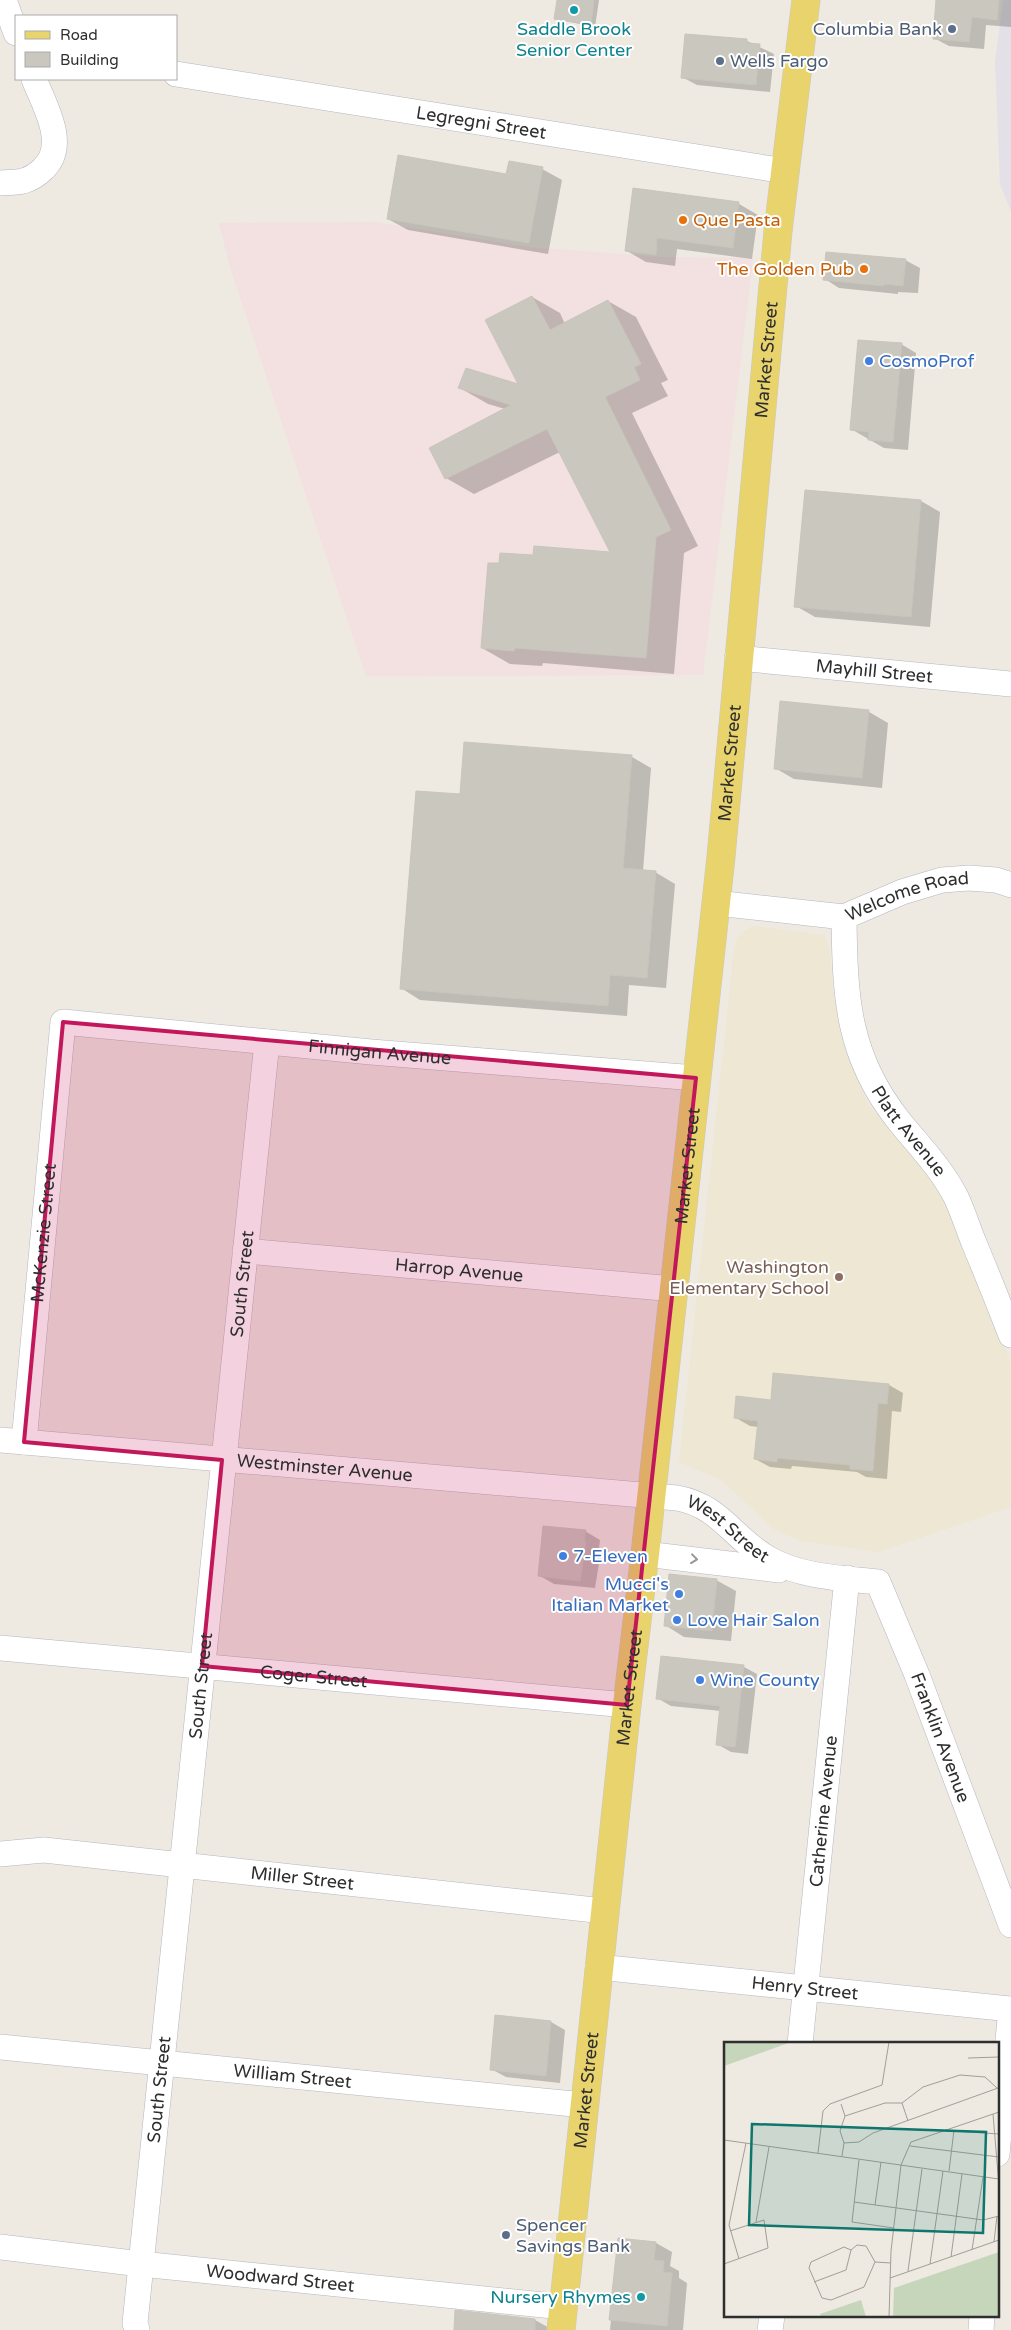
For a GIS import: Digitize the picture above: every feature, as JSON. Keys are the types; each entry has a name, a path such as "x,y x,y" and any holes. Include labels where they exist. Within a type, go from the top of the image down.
{"main road":[{"name":"Market Street","path":"562,2319 604,1911 716,903 785,170 806,0"}],"street":[{"path":"4,0 15,30"},
{"name":"Legregni Street","path":"178,74 785,170"},
{"path":"0,183 23,181 36,176 48,165 54,153 54,131 34,80"},
{"name":"Mayhill Street","path":"738,658 1011,684"},
{"name":"Welcome Road","path":"716,903 844,917 902,892 942,880 969,878 996,880 1011,885"},
{"name":"Platt Avenue","path":"844,917 847,1000 854,1034 866,1067 882,1097 940,1170 957,1198 1011,1335"},
{"name":"Finnigan Avenue","path":"63,1022 267,1042 696,1078"},
{"name":"McKenzie Street","path":"12,1441 63,1022"},
{"name":"South Street","path":"137,2330 135,2323 222,1460 267,1042"},
{"name":"Harrop Avenue","path":"245,1251 674,1289"},
{"name":"Westminster Avenue","path":"12,1441 222,1460 651,1494"},
{"name":"West Street","path":"651,1494 683,1499 704,1507 722,1518 759,1553 770,1560 802,1572"},
{"name":"West Street","path":"645,1554 847,1578"},
{"name":"Franklin Avenue","path":"847,1578 878,1582 917,1675 1011,1925"},
{"name":"Catherine Avenue","path":"800,2042 847,1578"},
{"name":"Coger Street","path":"0,1648 627,1705"},
{"name":"Miller Street","path":"0,1854 44,1850 604,1911"},
{"name":"Henry Street","path":"598,1968 1011,2009"},
{"path":"998,2144 1011,2009"},
{"name":"William Street","path":"0,2047 162,2065 584,2106"},
{"name":"Woodward Street","path":"0,2247 562,2319"}],"highlighted area":[{"path":"63,1022 696,1078 627,1705 202,1666 222,1460 24,1442"}],"shaded area":[{"path":"1003,0 1011,0 1011,211 1000,184 995,62"},
{"path":"374,222 530,247 660,257 753,258 703,675 366,676 230,267 219,223"},
{"name":"Washington Elementary School","path":"752,926 824,935 830,949 832,984 841,1037 868,1105 927,1171 945,1195 1011,1364 1011,1507 878,1552 802,1541 776,1531 721,1480 679,1462 734,950 738,936"}],"building":[{"name":"Saddle Brook Senior Center","path":"557,0 594,0 591,25 554,19"},
{"name":"Columbia Bank","path":"936,0 999,0 997,20 972,17 969,42 933,39"},
{"name":"Wells Fargo","path":"685,34 747,39 747,43 760,44 756,85 681,78"},
{"path":"398,155 506,174 509,161 543,167 529,243 387,219"},
{"name":"Que Pasta","path":"633,188 739,202 733,248 657,238 656,255 625,251"},
{"name":"The Golden Pub","path":"826,252 906,259 903,286 823,280"},
{"path":"532,296 550,330 608,300 641,364 634,367 640,380 605,397 671,530 656,537 646,658 515,648 514,651 481,648 488,563 499,563 500,553 533,555 534,546 610,552 547,429 445,479 429,448 511,405 458,388 466,368 518,384 485,320"},
{"path":"858,340 902,343 893,442 868,440 869,432 850,430"},
{"path":"805,490 921,500 911,617 794,607"},
{"path":"780,701 869,710 862,778 774,769"},
{"path":"464,742 632,755 623,868 656,871 647,978 610,975 608,1006 400,989 416,791 460,794"},
{"path":"773,1373 889,1384 887,1404 878,1403 873,1471 850,1469 850,1465 777,1458 777,1462 754,1459 758,1421 734,1418 736,1396 771,1400"},
{"name":"7-Eleven","path":"543,1526 586,1530 580,1581 538,1576"},
{"path":"669,1574 717,1579 712,1631 664,1626"},
{"name":"Wine County","path":"661,1656 744,1665 735,1747 716,1745 720,1706 656,1699"},
{"path":"495,2015 551,2021 546,2076 490,2070"},
{"name":"Nursery Rhymes","path":"618,2238 656,2242 654,2260 664,2261 663,2272 672,2273 667,2326 609,2320"},
{"path":"455,2310 535,2319 535,2330 454,2330"}],"place":[{"name":"Saddle Brook Senior Center","path":"574,10"},
{"name":"Columbia Bank","path":"952,29"},
{"name":"Wells Fargo","path":"720,61"},
{"name":"Que Pasta","path":"683,220"},
{"name":"The Golden Pub","path":"864,269"},
{"name":"CosmoProf","path":"869,361"},
{"name":"Washington Elementary School","path":"839,1277"},
{"name":"7-Eleven","path":"563,1556"},
{"name":"Mucci's Italian Market","path":"679,1594"},
{"name":"Love Hair Salon","path":"677,1620"},
{"name":"Wine County","path":"700,1680"},
{"name":"Spencer Savings Bank","path":"506,2235"},
{"name":"Nursery Rhymes","path":"641,2297"}]}
